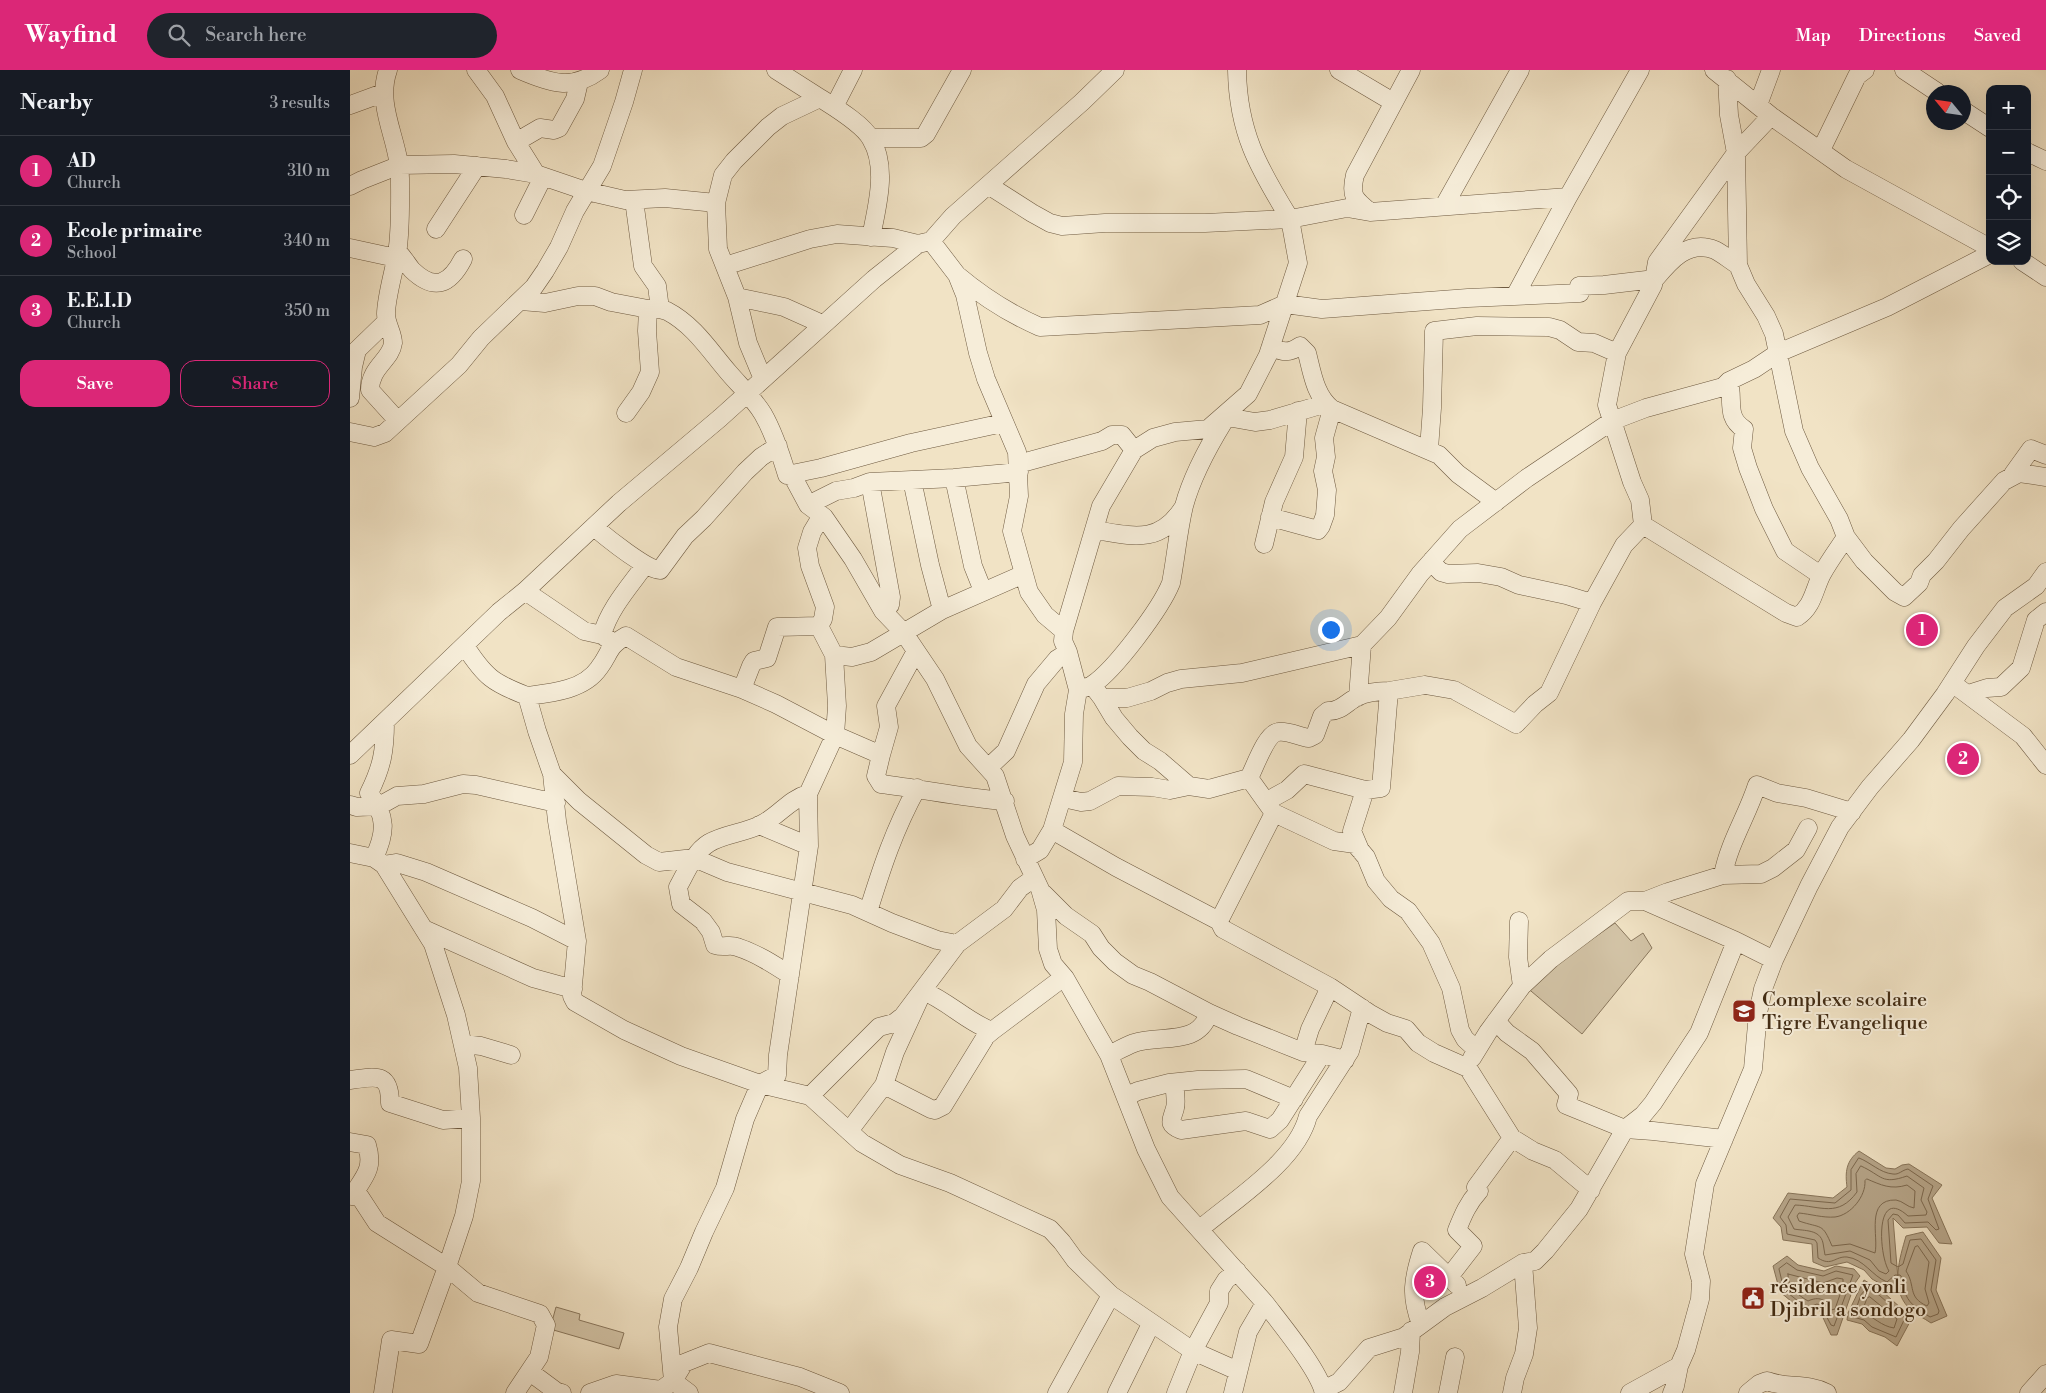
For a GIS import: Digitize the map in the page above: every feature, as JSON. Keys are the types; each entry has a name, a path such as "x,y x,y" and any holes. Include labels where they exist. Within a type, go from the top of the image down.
{"street":[{"path":"388,70 383,93 400,165 400,219 397,255 386,308 387,321 392,337 392,349 373,374 370,390 398,421"},
{"path":"520,70 554,83 579,82 588,79 600,70"},
{"path":"776,70 850,118 871,138 878,156 880,171 877,207 871,237"},
{"path":"763,379 748,343 737,297 718,249 716,204 724,175 734,161 768,127 782,116 827,103 853,70"},
{"path":"871,138 921,138 926,134 962,70"},
{"path":"350,754 499,612 525,591 594,527 874,279 924,242 1082,102 1115,70"},
{"path":"1189,786 1160,761 1144,751 1114,718 1091,691 1063,641 1064,631 1101,506 1134,450 1153,438 1175,432 1208,429 1228,414 1248,394 1271,346 1298,263 1290,219 1257,163 1243,125 1238,95 1237,70"},
{"path":"1339,70 1393,102"},
{"path":"1370,212 1356,200 1352,188 1360,164 1411,70"},
{"path":"1444,206 1520,70"},
{"path":"1515,296 1568,197 1640,70"},
{"path":"1655,279 1657,262 1764,111 1771,70"},
{"path":"1821,150 1857,76 1865,70"},
{"path":"1904,70 1926,85"},
{"path":"483,71 516,142 539,175"},
{"path":"350,432 374,437 384,433 459,365 482,338 534,287 550,263 586,191 602,166 612,138 629,72"},
{"path":"1720,74 1764,111 1846,169 1986,246"},
{"path":"1720,74 1736,153 1738,265 1746,284 1766,316 1774,334 1794,431 1810,468 1839,520 1846,537 1864,561 1895,592 1904,597 1919,584 1922,575 2004,481 2013,474 2031,449 2046,455"},
{"path":"516,142 540,128 554,130 559,128 575,99 579,82"},
{"path":"350,105 383,93"},
{"path":"1971,116 1986,125"},
{"path":"2031,154 2046,161"},
{"path":"350,186 400,165 454,164 539,175 586,191 634,200 665,198 716,204"},
{"path":"436,229 477,166"},
{"path":"524,215 539,175"},
{"path":"988,185 1038,216 1062,226 1105,223 1205,223 1290,219 1347,208 1370,212 1568,197"},
{"path":"626,413 641,392 650,372 647,331 654,309 657,286 643,266 634,200"},
{"path":"725,266 810,239 837,234 924,242 957,276 985,297 1040,327 1260,315 1285,304 1322,309 1441,300 1580,293 1580,286 1619,284 1655,279"},
{"path":"350,248 397,255 407,261 414,272 431,282 441,284 446,282 455,273 462,259"},
{"path":"1643,525 1640,500 1632,482 1607,405 1617,353 1655,279 1678,254 1686,249 1704,248 1715,250 1738,265"},
{"path":"1091,691 1127,698 1181,679 1242,673 1362,645 1388,618 1432,560 1460,529 1534,472 1612,421 1646,408 1723,387 1729,381 1754,369 1778,352 1887,307 1986,256"},
{"path":"2028,265 2046,277"},
{"path":"957,276 970,314 981,365 1003,423 1017,452 1019,496 1012,531 1029,592 1045,614 1064,631"},
{"path":"521,301 545,302 589,296 673,314 704,340 728,372 748,392 764,415 788,475 793,477 808,505 824,517 854,559 883,611 904,633 935,679 968,746 989,767 995,776 1005,801 1015,836 1037,884 1046,910 1048,949 1053,964 1066,978 1109,1055 1160,1180 1170,1197 1265,1303 1322,1384 1324,1392 1339,1382 1369,1348 1404,1336 1445,1307 1523,1263 1534,1261 1545,1251 1566,1228 1591,1190 1625,1129 1643,1115 1653,1103 1699,1033 1736,941"},
{"path":"737,297 784,307 822,324"},
{"path":"1429,449 1434,331 1442,304 1441,300"},
{"path":"350,398 353,367 357,350 387,321"},
{"path":"1434,331 1477,326 1554,327 1578,342 1594,343 1617,353"},
{"path":"1270,517 1318,530 1322,526 1326,496 1323,470 1326,456 1324,438 1328,407 1318,391 1307,353 1300,346 1292,351 1280,352 1271,346"},
{"path":"1729,381 1733,418 1736,424 1744,429 1742,448 1748,468 1777,537 1785,551 1792,557 1822,574"},
{"path":"1228,414 1255,422 1270,420 1298,411 1328,407 1429,449 1439,455 1458,474 1496,502"},
{"path":"1264,544 1274,502 1294,457 1298,411"},
{"path":"1025,859 1040,850 1052,830 1063,798 1073,762 1074,714 1138,636 1168,591 1184,506 1197,470 1228,414"},
{"path":"788,475 911,443 1003,423"},
{"path":"808,505 836,491 854,488 870,482 954,478 1018,468 1102,441 1112,434 1122,435 1134,450"},
{"path":"594,527 645,565 655,570 660,570 685,536 761,457 778,446"},
{"path":"2013,474 2019,472 2046,477"},
{"path":"954,478 972,566 983,591"},
{"path":"912,480 930,565 942,610"},
{"path":"870,482 891,597 890,605 883,611"},
{"path":"1095,530 1128,536 1144,536 1169,525 1184,506"},
{"path":"819,626 823,619 825,607 810,566 807,548 812,532 818,522 824,517"},
{"path":"1643,525 1786,614 1797,617 1805,612 1810,604 1822,574 1846,537"},
{"path":"1250,778 1270,735 1284,732 1309,738 1315,735 1322,716 1328,711 1335,712 1358,696 1377,691 1424,685 1454,690 1516,724 1535,704 1549,693 1592,604 1624,545 1643,525"},
{"path":"1432,560 1441,572 1448,574 1478,574 1501,577 1519,585 1566,595 1592,604"},
{"path":"465,646 481,670 491,679 506,688 528,696 551,693 583,682 593,676 600,668 608,639 604,627 621,597 645,565"},
{"path":"1672,1393 1700,1298 1701,1281 1694,1254 1705,1184 1753,1069 1758,1013 1763,989 1774,960 1809,886 1840,827 1870,788 1912,740 1976,646 2005,608 2036,586 2046,572"},
{"path":"834,655 852,657 870,652 942,610 1024,574"},
{"path":"525,591 584,631 608,639 626,636 676,666 776,704 835,735 881,755"},
{"path":"1968,694 1986,688 2000,687 2021,668 2036,620 2046,612"},
{"path":"689,1393 673,1381 668,1327 672,1299 689,1268 725,1188 745,1119 760,1084 777,1075 809,846 808,794 835,735 837,706 834,655 819,626"},
{"path":"742,690 754,661 767,658 777,628 819,626"},
{"path":"1358,696 1362,645"},
{"path":"916,651 886,706 889,728 876,776 881,784 917,788 970,799 1005,801"},
{"path":"989,767 1006,751 1036,684 1057,660 1068,652"},
{"path":"1952,683 2022,736 2046,765"},
{"path":"1219,921 1271,807 1304,774 1365,790 1381,788 1389,690"},
{"path":"528,696 537,731 552,774 557,821 577,941 572,996 575,1002 624,1030 681,1056 760,1084 810,1096 862,1143 900,1165 950,1183 1050,1229 1075,1260 1111,1295 1193,1351 1238,1371"},
{"path":"383,1393 391,1340 419,1344 464,1216 471,1181 471,1118 468,1068 456,1015 434,944 379,861 383,821 379,806 369,794 377,778 385,751 385,722"},
{"path":"552,774 584,806 646,855 660,862 694,858 727,872 852,905 937,940 957,944"},
{"path":"1063,798 1081,802 1090,801 1118,786 1152,787 1170,790 1189,786 1209,789 1250,778"},
{"path":"1250,778 1271,807 1334,841 1355,844 1368,861 1376,881 1391,899 1408,911 1431,943 1450,988 1460,1030 1465,1039 1476,1049"},
{"path":"350,805 357,807 379,806 397,796 424,794 463,784 556,802"},
{"path":"1724,875 1727,856 1742,825 1757,785 1777,793 1806,798 1852,812"},
{"path":"868,912 885,855 900,819 917,788"},
{"path":"1360,850 1352,831 1365,790"},
{"path":"790,975 770,962 735,946 723,948 715,945 711,932 703,921 681,904 678,887 694,858 708,844 759,825 774,817 797,797 808,794"},
{"path":"759,825 809,846"},
{"path":"1468,1068 1476,1049 1522,986 1551,959 1628,901 1645,901 1724,875 1761,874 1773,868 1796,850 1808,828"},
{"path":"1052,830 1101,860 1219,921 1223,929 1330,987 1387,1023 1406,1029 1418,1043 1434,1053 1468,1068 1512,1138 1533,1151 1555,1160 1591,1190"},
{"path":"350,853 379,861 397,862 426,872 532,918 577,941"},
{"path":"810,1096 879,1027 894,1023 903,1016 957,944 1004,909 1020,888 1037,884"},
{"path":"1037,884 1050,902 1092,934 1101,948 1115,962 1133,975 1150,982 1209,1014 1303,1052 1322,1054 1345,1060"},
{"path":"1645,901 1774,960"},
{"path":"1519,921 1518,957 1522,986"},
{"path":"426,930 533,978 573,989"},
{"path":"884,1085 931,1109 940,1109 944,1106 976,1050 992,1031 1056,983 1066,978"},
{"path":"1303,1052 1310,1028 1330,987"},
{"path":"923,991 938,997 975,1023 992,1031"},
{"path":"849,1131 884,1085 895,1052 923,991"},
{"path":"1200,1229 1251,1189 1281,1160 1299,1137 1308,1116 1345,1060 1352,1046 1362,1008"},
{"path":"1109,1055 1134,1043 1191,1035 1205,1024 1209,1014"},
{"path":"1496,1021 1507,1033 1532,1051 1569,1094 1566,1105 1625,1129 1653,1130 1724,1140"},
{"path":"462,1044 481,1046 511,1055"},
{"path":"1175,1083 1175,1107 1170,1119 1172,1125 1181,1130 1246,1121 1270,1129 1280,1120 1322,1054"},
{"path":"350,1080 368,1077 381,1079 387,1083 390,1103 418,1113 443,1120 471,1118"},
{"path":"1127,1096 1138,1091 1169,1083 1246,1079 1294,1098"},
{"path":"1449,1277 1473,1246 1457,1230 1465,1210 1479,1191 1476,1187 1484,1174 1512,1138"},
{"path":"350,1142 367,1145 371,1159 365,1177 351,1194 360,1197 377,1223 447,1267 478,1293 540,1314 546,1325 539,1357 515,1393"},
{"path":"1403,1393 1416,1328 1416,1312 1412,1290 1422,1251 1468,1295"},
{"path":"1512,1393 1515,1378 1524,1354 1528,1328 1523,1263"},
{"path":"1176,1393 1193,1351 1219,1303 1220,1291 1226,1280 1237,1272"},
{"path":"1057,1393 1111,1295"},
{"path":"1233,1393 1248,1332 1265,1303"},
{"path":"1117,1393 1151,1324"},
{"path":"590,1393 616,1384 661,1390 673,1381 684,1363 709,1353 800,1377 840,1393"},
{"path":"1448,1393 1455,1357"},
{"path":"1630,1393 1679,1366"},
{"path":"530,1372 557,1392 562,1393"},
{"path":"2029,1393 2046,1374"},
{"path":"1748,1393 1759,1384 1767,1381 1779,1386 1805,1385 1827,1393"}],"shaded area":[{"path":"1615,923 1631,941 1643,933 1652,948 1582,1034 1525,986"},
{"path":"556,1307 580,1314 579,1320 624,1333 619,1349 550,1329"}],"water":[{"path":"1859,1151 1886,1168 1895,1169 1909,1164 1942,1185 1932,1198 1952,1244 1939,1243 1927,1227 1903,1228 1893,1218 1898,1279 1890,1289 1872,1279 1864,1270 1847,1262 1825,1267 1813,1262 1812,1244 1783,1240 1781,1227 1773,1218 1788,1193 1833,1198 1847,1187 1847,1167 1851,1159"},
{"path":"1923,1232 1941,1258 1936,1290 1947,1316 1931,1323 1908,1307 1902,1299 1898,1282 1899,1263 1906,1236"},
{"path":"1787,1256 1798,1265 1824,1271 1836,1266 1854,1269 1860,1276 1855,1283 1837,1335 1831,1335 1819,1309 1808,1315 1780,1292 1773,1266"},
{"path":"1864,1280 1882,1291 1912,1318 1897,1346 1885,1337 1869,1331 1862,1324 1847,1320 1848,1313"}],"place":[{"name":"AD","path":"1922,630"},
{"name":"Ecole primaire","path":"1963,759"},
{"name":"Complexe scolaire Tigre Evangelique","path":"1744,1011"},
{"name":"E.E.I.D","path":"1430,1282"},
{"name":"résidence yonli Djibril a sondogo","path":"1753,1298"}]}
